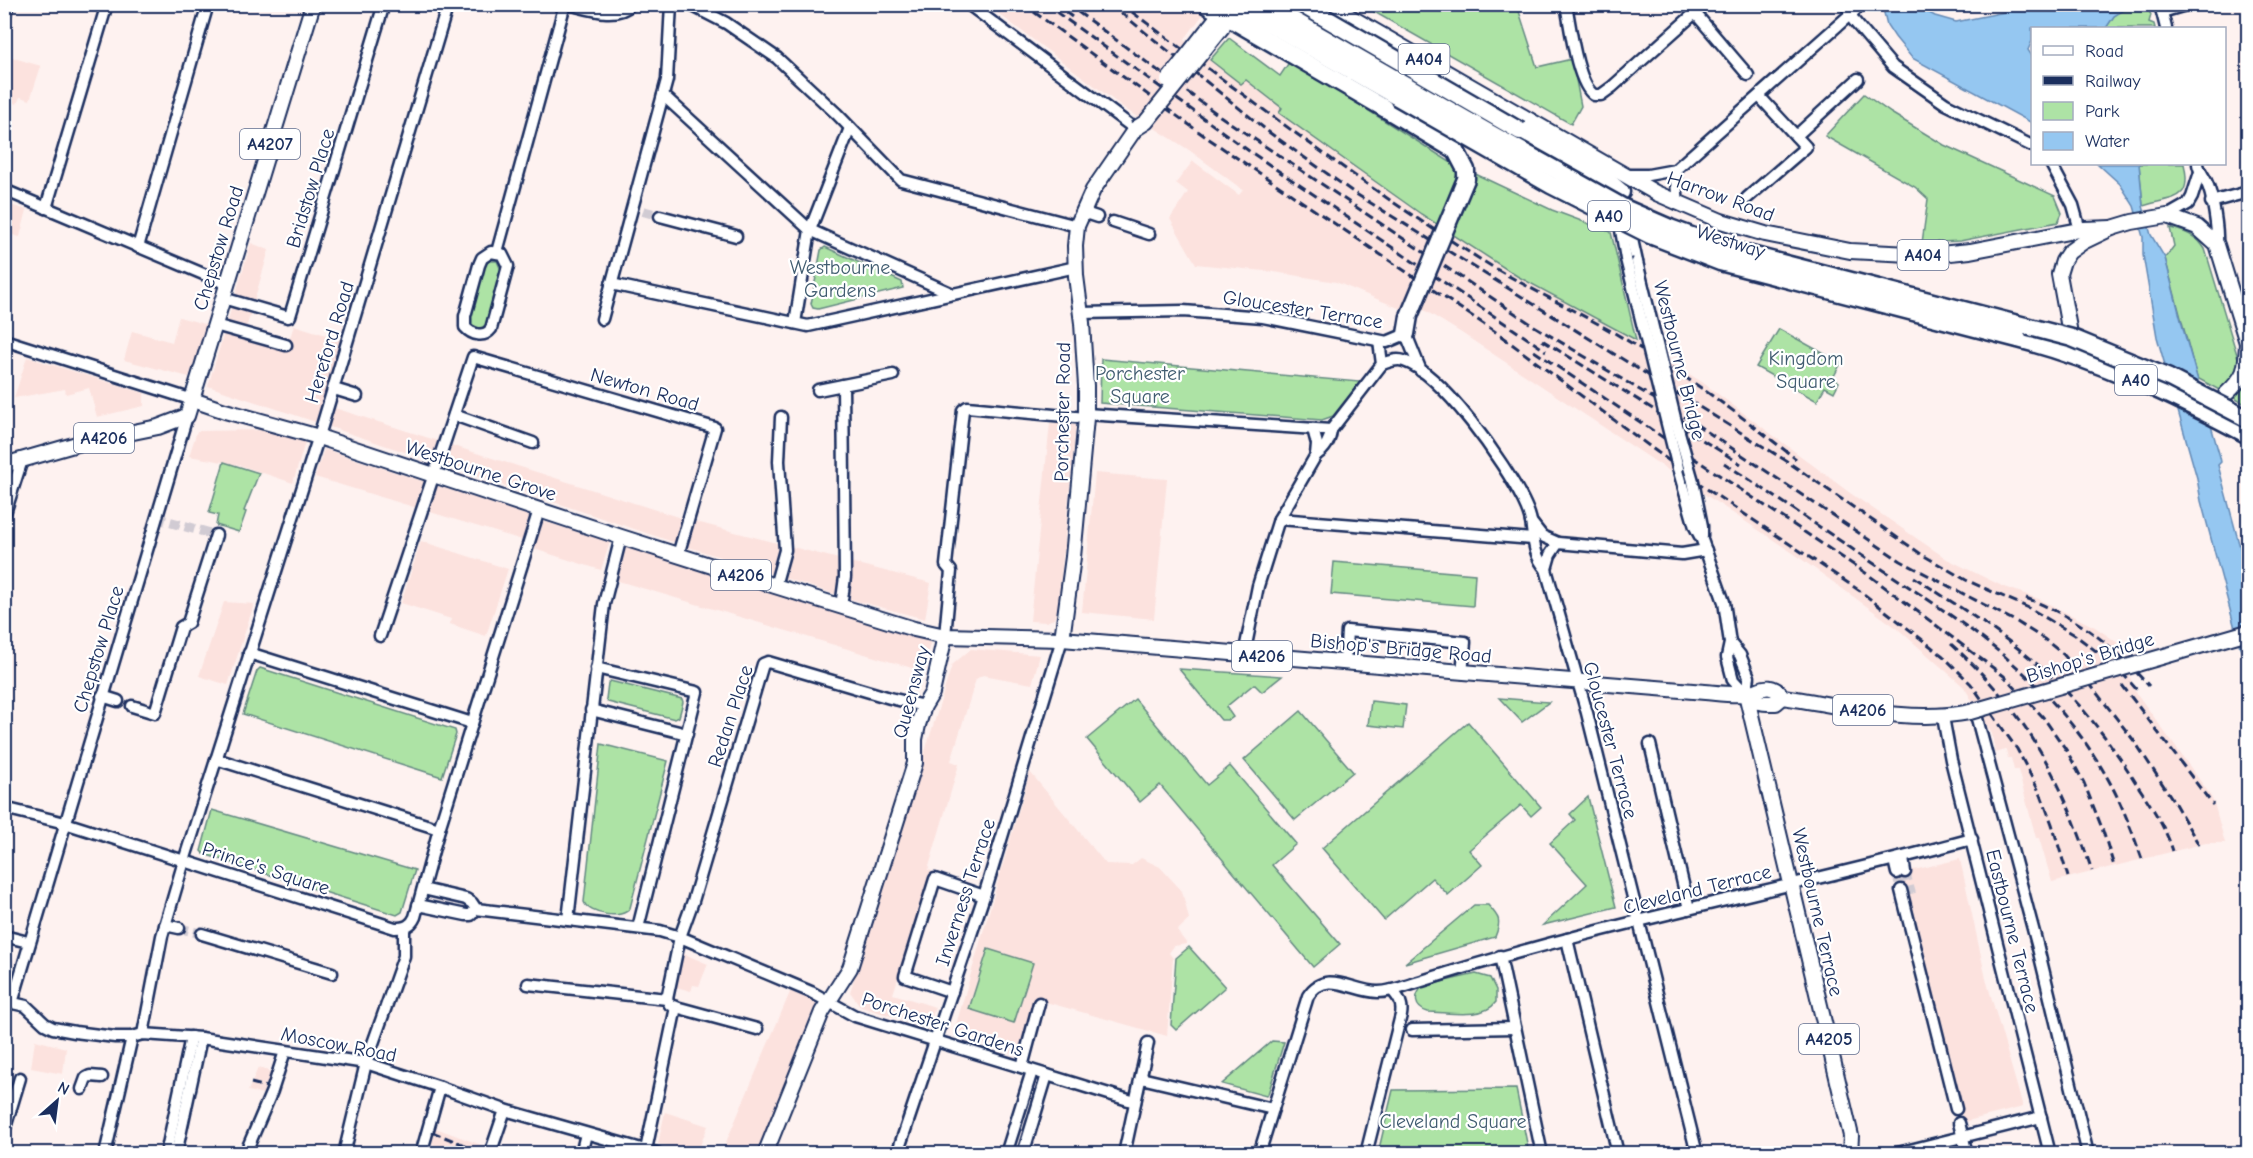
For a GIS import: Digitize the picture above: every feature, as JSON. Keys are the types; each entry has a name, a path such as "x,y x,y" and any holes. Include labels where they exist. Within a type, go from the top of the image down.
{"highway":[{"path":"1205,4 1447,144 1462,159 1466,178 1409,316 1406,334"},
{"name":"Westway","path":"1235,4 1551,185 1650,235 1719,262 2053,348 2171,395 2248,435"},
{"name":"Westway","path":"1265,4 1624,208 1670,228 1734,250 2072,339 2169,378 2248,420"},
{"name":"A40","path":"1301,4 1608,181 1621,192"}],"main road":[{"name":"Chepstow Road","path":"188,416 313,4"},
{"name":"Harrow Road","path":"1328,7 1678,204 1765,234 1830,248 1889,254 1930,255 1971,251 2079,230 2112,228"},
{"name":"Porchester Road","path":"1062,639 1071,578 1086,416 1082,313 1076,267 1077,226 1082,212 1105,171 1135,129 1139,116 1219,23"},
{"name":"Harrow Road","path":"2069,328 2060,281 2060,267 2063,261 2076,246 2112,228 2161,217"},
{"path":"2161,217 2197,227 2217,245 2248,344 2244,374 2235,387 2221,396 2198,399 2191,397"},
{"name":"Westbourne Grove","path":"194,400 319,437 841,607 945,636"},
{"name":"A4206","path":"4,465 84,442 158,427 188,416"},
{"name":"Bishop's Bridge","path":"1943,717 1972,712 2248,632"},
{"name":"Bishop's Bridge Road","path":"945,636 1062,639 1579,683 1746,694 1764,687 1776,690 1783,697 1899,715 1943,717"},
{"name":"Queensway","path":"765,1154 829,1001 850,968 915,763 915,739 924,705 932,693 945,636"},
{"name":"Westbourne Terrace","path":"1746,694 1792,884 1851,1147 1859,1146 1861,1154"}],"street":[{"path":"4,18 8,4"},
{"path":"46,208 107,4"},
{"path":"138,247 208,4"},
{"name":"Bridstow Place","path":"225,291 290,316 384,4"},
{"name":"Hereford Road","path":"238,687 334,389 448,4"},
{"path":"497,252 566,4 621,12 631,4"},
{"path":"602,319 667,80 671,4"},
{"path":"689,4 726,23 760,45 793,73 901,180 1077,226"},
{"path":"968,4 1135,129"},
{"path":"1566,4 1587,89 1591,93 1600,95 1612,87 1705,4"},
{"path":"1627,175 1648,175 1675,170 1760,97 1848,9 1862,4"},
{"path":"2166,27 2161,8 2189,4"},
{"path":"1848,9 1854,21 1893,67 1946,104 2031,146"},
{"path":"1695,14 1748,75"},
{"path":"1796,136 1858,79"},
{"path":"663,95 810,230 953,294"},
{"path":"1748,198 1806,147 1760,97"},
{"path":"795,323 810,230 850,128"},
{"path":"2051,165 2073,205 2079,230"},
{"path":"2199,168 2207,183 2218,228 2217,245"},
{"path":"2161,217 2188,204 2193,197 2199,168"},
{"path":"1675,170 1678,204"},
{"path":"4,190 138,247 225,291"},
{"path":"2211,202 2248,192"},
{"path":"632,208 643,211"},
{"path":"1082,212 1098,217"},
{"path":"660,216 736,236"},
{"path":"1113,222 1149,234"},
{"name":"Westbourne Bridge","path":"1626,232 1683,484"},
{"path":"497,252 506,258 508,266 493,325 488,333 483,335 472,333 465,327 465,316 479,265 486,254 497,252"},
{"name":"Westbourne Bridge","path":"1632,261 1695,493"},
{"path":"610,285 808,326 1076,267"},
{"name":"Gloucester Terrace","path":"1082,313 1183,311 1263,317 1387,342 1406,334 1421,371"},
{"path":"215,325 286,345"},
{"name":"Westbourne Grove","path":"4,340 194,400"},
{"path":"1316,455 1322,451 1330,439 1331,430 1382,364 1379,341"},
{"name":"Newton Road","path":"454,415 473,357 715,428 678,555"},
{"name":"Gloucester Terrace","path":"1382,364 1401,360 1421,371 1458,406 1487,443 1522,500 1531,522 1538,561 1546,568 1579,683 1697,1154"},
{"path":"818,390 843,389 892,375"},
{"path":"334,389 357,396"},
{"path":"841,607 845,577 843,389"},
{"name":"Queensway","path":"945,636 951,571 946,565 963,410 967,407 1086,416"},
{"path":"380,636 454,415 533,443"},
{"name":"Chepstow Place","path":"8,1002 65,824 188,416"},
{"path":"1086,416 1331,430"},
{"path":"775,586 785,550 779,461 781,417"},
{"path":"1244,655 1257,586 1279,519 1316,455 1317,444 1314,429"},
{"path":"4,516 22,460"},
{"name":"Westbourne Terrace","path":"1683,484 1695,526 1724,602 1730,643 1727,657 1733,680 1746,694"},
{"name":"Westbourne Terrace","path":"1695,493 1704,545"},
{"path":"344,1154 366,1064 404,956 404,928 413,921 539,510"},
{"path":"1279,519 1533,539"},
{"path":"1531,522 1542,536 1558,543 1683,554 1704,545"},
{"path":"132,705 155,713 181,627 188,623 216,535"},
{"path":"568,920 604,604 621,537"},
{"path":"1546,568 1550,555 1558,543"},
{"path":"1345,663 1347,632 1465,642 1462,673"},
{"name":"Inverness Terrace","path":"897,1154 984,896 1062,639"},
{"path":"249,653 472,723"},
{"name":"Redan Place","path":"680,938 763,664 768,662 890,698 924,705"},
{"path":"596,668 697,692 638,928"},
{"name":"Prince's Square","path":"238,687 184,861 395,928 404,928"},
{"path":"102,696 118,701"},
{"path":"591,710 687,734"},
{"path":"1972,712 2037,944 2088,1154"},
{"name":"Eastbourne Terrace","path":"1943,717 1947,742 2050,1154"},
{"path":"1650,744 1689,909"},
{"path":"216,759 440,829"},
{"path":"4,808 65,824 184,861 165,925 143,1034"},
{"name":"Cleveland Terrace","path":"1259,1154 1308,996 1319,984 1331,981 1370,991 1392,990 1500,956 1972,839"},
{"path":"1898,859 1901,873"},
{"path":"952,992 905,976 935,879 984,896"},
{"path":"418,905 466,915 471,915 476,909 466,899 423,889"},
{"path":"1901,890 1956,1109"},
{"name":"Porchester Gardens","path":"476,909 660,931 829,1001 855,1016 1135,1102"},
{"path":"165,925 179,928"},
{"path":"202,934 332,973"},
{"path":"4,936 28,942"},
{"path":"680,938 667,999 670,1005 758,1029"},
{"path":"1567,939 1618,1154"},
{"path":"1500,956 1542,1154"},
{"path":"528,984 667,999"},
{"path":"1366,1154 1402,1008 1400,999 1392,990"},
{"name":"Moscow Road","path":"8,1002 27,1006 38,1018 53,1028 100,1036 132,1037 143,1034 196,1038 366,1064 505,1110 659,1154"},
{"path":"1006,1154 1027,1069 1039,1003"},
{"path":"646,1150 676,1007"},
{"path":"1412,1030 1515,1028"},
{"path":"105,1154 112,1080 132,1037"},
{"path":"166,1154 196,1038"},
{"path":"176,1154 196,1038"},
{"path":"1124,1154 1148,1043"},
{"path":"245,1154 272,1091 285,1051"},
{"path":"1023,1154 1047,1075"},
{"path":"82,1089 86,1078 90,1076 112,1080"},
{"path":"4,1131 20,1078"},
{"path":"1141,1078 1273,1109"},
{"path":"422,1154 440,1087"},
{"path":"491,1151 505,1110"},
{"path":"1894,1154 2041,1117"},
{"path":"1959,1123 1966,1150"},
{"path":"581,1154 586,1134"}],"shaded area":[{"path":"987,5 1194,5 1205,12 1184,40 1241,84 1245,80 1282,108 1279,113 1421,214 1517,276 1626,335 1702,382 1850,493 1947,559 2002,586 2039,599 2095,627 2118,643 2135,691 2209,793 2225,843 2206,843 2052,882 2039,838 2036,838 2018,770 2014,770 2011,758 2008,758 2006,750 1995,753 1992,734 1964,687 1898,629 1793,553 1460,332 1406,299 1401,309 1336,282 1274,272 1196,264 1170,219 1188,192 1176,183 1193,161 1239,195 1243,190 1189,150 1128,111"},
{"path":"7,56 41,66 30,100 20,97 17,104 5,100 4,63"},
{"path":"7,204 27,210 20,237 5,233"},
{"path":"251,243 269,250 245,332 288,344 294,325 342,340 325,405 681,518 931,583 925,619 850,599 676,543 208,386"},
{"path":"179,317 208,325 189,377 124,360 132,331 172,342"},
{"path":"27,357 144,393 144,406 97,417 89,388 66,394 65,389 14,398"},
{"path":"1050,423 1076,425 1058,608 1054,619 1046,622 1030,621"},
{"path":"266,430 305,442 293,483 239,465 189,456 197,431"},
{"path":"324,449 530,516 522,540 315,477"},
{"path":"1095,473 1167,479 1154,619 1082,612"},
{"path":"543,521 610,542 601,570 534,549"},
{"path":"421,541 508,569 486,636 450,624 451,619 401,603"},
{"path":"625,546 931,641 922,671 615,580"},
{"path":"224,602 254,604 228,685 199,676"},
{"path":"971,649 1040,655 1032,684 983,675 976,679 951,761 959,764 928,870 932,871 893,994 935,1007 929,1027 861,1007 850,992 952,665"},
{"path":"1030,772 1106,864 1132,865 1141,858 1160,867 1182,891 1189,919 1177,931 1187,944 1174,946 1169,953 1173,958 1167,1036 1035,999 1019,1056 958,1036 955,1028"},
{"path":"1960,859 1986,979 2023,1107 1963,1122 1901,873"},
{"path":"684,954 708,964 699,986 693,985 691,991 676,987"},
{"path":"791,990 818,1000 819,1006 757,1153 721,1154"},
{"path":"35,1040 66,1048 63,1074 31,1068"},
{"path":"258,1068 271,1074 264,1094 248,1091"},
{"path":"665,1112 708,1126 697,1153 658,1144"},
{"path":"433,1127 484,1146 482,1153 458,1153 429,1143"}],"green space":[{"path":"2132,4 2146,5 2151,15 2149,22 2155,27 2107,27 2114,16"},
{"path":"1362,5 1517,5 1537,67 1572,59 1581,106 1571,124"},
{"path":"1229,38 1280,76 1290,61 1450,162 1552,210 1611,232 1636,340 1517,276 1421,214 1279,113 1282,108 1246,80 1241,84 1210,60"},
{"path":"1864,94 1944,145 2055,196 2062,213 2058,222 1960,241 1922,243 1928,199 1915,187 1825,136"},
{"path":"2139,165 2184,165 2186,177 2183,192 2171,199 2143,206"},
{"path":"2170,228 2190,235 2205,249 2248,391 2247,405 2197,378 2165,258 2174,246"},
{"name":"Westbourne Gardens","path":"825,247 902,282 903,288 818,309 813,308 811,304 821,250"},
{"path":"489,261 497,261 501,270 487,323 480,330 471,327 469,317 484,266"},
{"name":"Kingdom Square","path":"1779,329 1841,363 1833,378 1839,382 1834,392 1825,387 1817,401 1756,367"},
{"name":"Porchester Square","path":"1101,359 1360,382 1333,416 1322,420 1100,403"},
{"path":"224,462 259,473 244,511 246,512 239,532 216,525 218,515 209,513"},
{"path":"1334,562 1475,574 1473,606 1331,594"},
{"path":"260,668 455,730 456,734 442,777 243,714"},
{"path":"1179,669 1282,676 1262,692 1254,684 1226,707 1233,717 1229,720 1221,720"},
{"path":"610,681 682,699 679,717 675,719 608,702 606,699"},
{"path":"1499,698 1549,702 1522,722"},
{"path":"1135,699 1207,785 1230,766 1296,844 1272,865 1340,944 1313,967 1160,785 1140,802 1087,739"},
{"path":"1371,701 1406,705 1403,729 1368,725"},
{"path":"1301,711 1353,772 1295,820 1244,760"},
{"path":"1468,722 1541,807 1531,816 1521,805 1469,850 1482,865 1448,895 1432,878 1384,920 1322,848"},
{"path":"601,744 668,761 630,908 626,912 614,915 592,910 584,902"},
{"path":"1588,797 1616,907 1543,925 1587,884 1550,843 1575,820 1570,814"},
{"path":"212,810 415,870 402,912 397,915 204,854 201,851"},
{"path":"1474,905 1488,905 1497,916 1499,923 1495,937 1405,963"},
{"path":"1189,947 1225,987 1176,1030 1171,1025 1176,958"},
{"path":"988,949 1033,963 1014,1023 969,1009"},
{"path":"1476,974 1490,978 1496,990 1496,1002 1490,1008 1474,1013 1428,1012 1420,1008 1416,1001 1423,986"},
{"path":"1272,1041 1284,1042 1266,1096 1222,1084"},
{"name":"Cleveland Square","path":"1516,1089 1529,1153 1378,1153 1393,1090"}],"water":[{"path":"1882,5 1914,5 1935,16 1956,22 2039,5 2132,5 2114,16 2107,27 2031,27 2031,43 2028,50 2031,54 2031,122 1912,58 1887,25"},
{"path":"2099,165 2139,165 2143,206 2151,235 2165,258 2220,457 2221,462 2218,465 2248,577 2248,677 2201,501 2197,478 2157,337 2143,255 2143,237 2134,206 2120,184"}],"tunnel":[{"path":"643,211 660,216"},
{"path":"156,518 216,535"},
{"path":"1905,872 1911,894"},
{"path":"1897,873 1901,890"},
{"path":"179,928 202,934"}],"railway":[{"path":"1023,4 1206,137 1509,341"},
{"path":"1045,4 1249,151 1546,351"},
{"path":"1055,4 1072,17"},
{"path":"1067,4 1220,116 1531,324 1691,421 1901,561 2017,622 2044,639 2063,654 2089,683 2135,742 2199,845"},
{"path":"1110,4 1270,133 1353,192 1785,460 1921,554 1966,580 2029,608 2075,635 2117,667 2137,690"},
{"path":"1132,12 1393,202 1483,261 1614,333 1675,370 1796,459"},
{"path":"1501,336 1707,489 1860,591 1943,656 1971,684 2017,749 2041,795 2068,877"},
{"path":"1542,340 1741,464"},
{"path":"1534,351 1870,576 2004,676 2043,717 2067,751 2084,783 2114,866"},
{"path":"1724,463 1946,612 2036,684 2086,744 2108,779 2131,828 2142,859"},
{"path":"1914,577 2016,647 2072,698 2106,739 2126,768 2157,816 2173,851"},
{"path":"2026,598 2046,606 2094,634 2121,657 2149,686"},
{"path":"1951,644 2000,695 2038,747 2067,805 2092,871"},
{"path":"2122,685 2213,805"},
{"path":"251,1083 267,1087"},
{"path":"432,1132 482,1152"}]}
